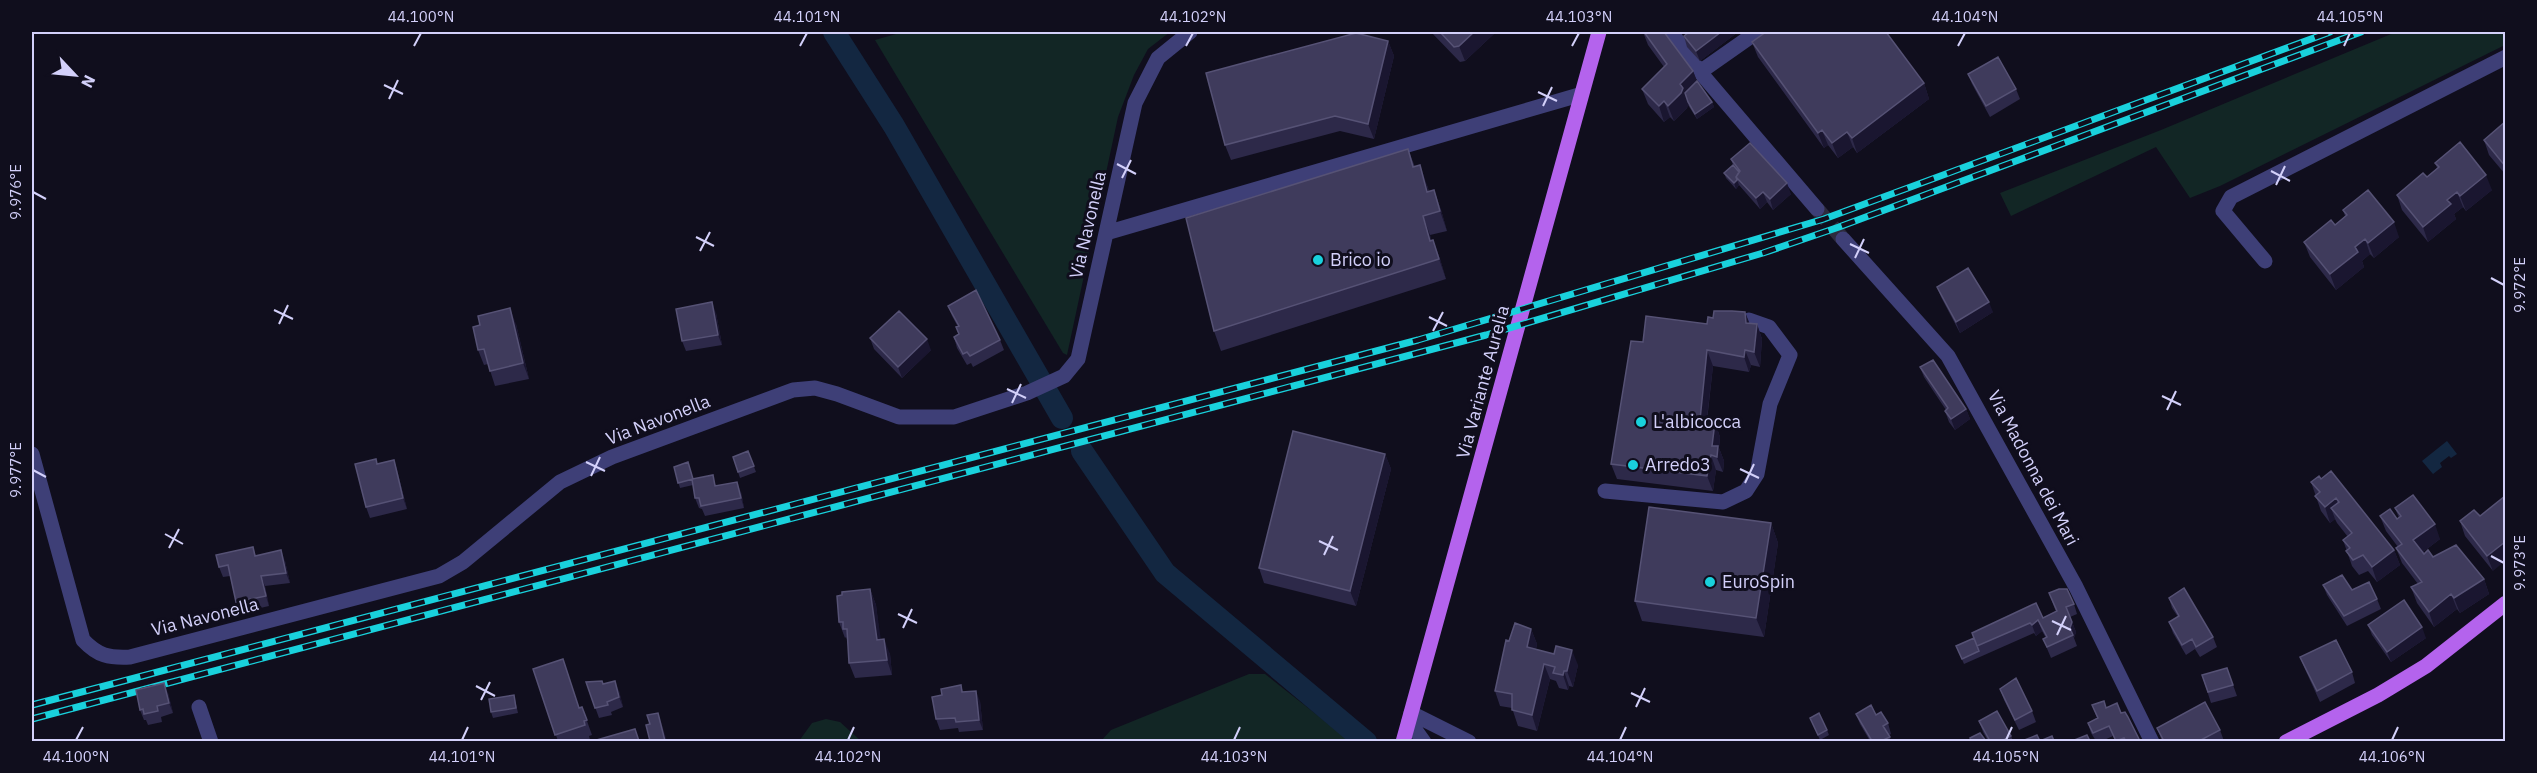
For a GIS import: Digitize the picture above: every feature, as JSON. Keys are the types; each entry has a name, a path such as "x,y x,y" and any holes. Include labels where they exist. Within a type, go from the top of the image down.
{"main road":[{"name":"Via Variante Aurelia","path":"1403,741 1579,95 1599,32"},
{"path":"2286,741 2378,695 2426,666 2505,603"}],"street":[{"name":"Via Navonella","path":"32,453 83,640 93,650 107,658 130,657 439,576 463,562 560,482 612,457 793,390 815,388 899,417 926,419 954,417 1027,393 1064,376 1078,359 1135,103 1158,58 1190,32"},
{"path":"1671,32 1700,72 1817,209"},
{"path":"1700,72 1758,32"},
{"path":"2265,261 2223,211 2231,197 2505,57"},
{"path":"1106,233 1579,95"},
{"name":"Via Madonna dei Mari","path":"1843,239 1948,356 2076,587 2152,741"},
{"path":"1605,491 1723,502 1746,491 1757,474 1770,404 1790,355 1769,327 1749,321"},
{"path":"199,707 211,741"},
{"path":"1410,717 1424,741"},
{"path":"1410,717 1468,741"}],"green space":[{"path":"903,32 1170,32 1148,49 1134,75 1118,117 1067,355 1063,353 875,40"},
{"path":"2396,32 2505,32 2505,45 2220,186 2190,198 2156,147 2011,216 2000,193 2161,130"},
{"path":"1249,674 1265,674 1350,741 1101,741 1111,730"},
{"path":"826,719 840,722 861,741 799,741 812,723"}],"water":[{"path":"2447,441 2457,454 2451,458 2449,456 2440,463 2442,467 2433,474 2422,461"}],"building":[{"path":"1440,32 1474,32 1459,46 1454,47"},
{"path":"1644,32 1664,32 1693,71 1680,84 1683,88 1681,93 1668,106 1664,101 1659,106 1642,89 1667,64"},
{"path":"1689,32 1721,32 1696,51 1684,36"},
{"path":"1766,32 1886,32 1924,83 1852,138 1847,132 1832,143 1822,130 1818,133 1752,42"},
{"path":"1356,33 1388,41 1368,124 1335,116 1225,145 1206,73"},
{"path":"1998,57 2016,89 1986,106 1968,74"},
{"path":"1697,81 1712,102 1695,114 1685,93"},
{"path":"2505,122 2505,166 2484,140"},
{"path":"2460,142 2486,175 2460,196 2457,192 2447,200 2451,204 2423,227 2397,195 2423,173 2427,177 2439,167 2435,163"},
{"path":"1750,143 1787,183 1770,199 1763,192 1756,198 1736,177 1740,171 1731,159"},
{"name":"Brico io","path":"1408,149 1413,167 1420,165 1427,192 1434,190 1440,211 1423,216 1430,241 1433,240 1439,259 1214,331 1186,218"},
{"path":"1733,165 1739,172 1734,183 1724,173"},
{"path":"2368,190 2394,222 2368,243 2365,239 2355,247 2358,252 2330,274 2304,242 2331,220 2335,225 2347,215 2343,210"},
{"path":"1968,268 1989,302 1956,322 1937,287"},
{"path":"976,290 1000,340 970,356 967,352 963,354 954,337 959,334 956,327 959,326 948,306"},
{"path":"712,302 718,335 682,341 676,309"},
{"path":"510,308 523,363 490,371 484,349 478,350 473,327 480,325 478,316"},
{"path":"899,311 927,339 898,367 870,338"},
{"path":"1714,311 1745,312 1746,323 1757,324 1754,352 1745,350 1744,357 1707,350 1700,420 1715,422 1712,446 1718,446 1717,457 1711,455 1707,476 1611,464 1631,341 1643,342 1646,316 1707,324 1708,317 1713,318"},
{"path":"1933,360 1966,409 1951,419 1945,411 1948,408 1920,367"},
{"path":"1293,431 1385,454 1350,591 1259,568"},
{"path":"748,451 754,466 738,472 733,457"},
{"path":"376,459 377,464 394,460 403,498 366,507 355,464"},
{"path":"688,462 693,479 678,483 674,467"},
{"path":"2331,471 2394,550 2372,567 2363,555 2353,560 2346,551 2350,548 2343,540 2352,533 2331,508 2339,502 2336,498 2325,507 2315,496 2320,492 2311,482 2319,476 2321,479"},
{"path":"713,475 715,486 737,482 741,498 701,506 699,498 695,498 692,479"},
{"path":"2413,495 2435,524 2413,540 2424,554 2428,550 2433,557 2456,545 2484,579 2454,598 2451,594 2429,612 2411,587 2422,582 2396,548 2402,544 2380,516 2390,509 2397,519 2401,516 2395,508"},
{"path":"2505,496 2505,542 2487,556 2460,521 2474,510 2480,516"},
{"name":"EuroSpin","path":"1649,507 1771,523 1756,618 1635,601"},
{"path":"253,547 255,556 281,550 286,573 261,576 266,596 236,602 228,565 219,567 216,555"},
{"path":"2342,575 2352,590 2369,582 2377,599 2344,616 2323,585"},
{"path":"2184,588 2213,637 2196,647 2192,639 2182,645 2169,622 2179,616 2169,598"},
{"path":"870,589 877,640 884,639 887,660 849,663 847,629 843,629 843,622 839,622 837,596 842,595 842,592"},
{"path":"2067,589 2074,604 2066,607 2072,622 2070,628 2073,635 2047,647 2043,639 2047,637 2038,620 2032,625 2030,623 1977,646 1972,633 2036,603 2043,618 2057,611 2049,593"},
{"path":"2404,600 2422,627 2387,652 2368,625"},
{"path":"1515,623 1531,629 1527,647 1554,654 1556,646 1572,650 1567,671 1564,671 1563,675 1553,673 1555,667 1544,664 1532,715 1512,710 1512,694 1495,691 1506,640 1509,641"},
{"path":"1974,638 1979,651 1962,659 1956,646"},
{"path":"2336,640 2352,672 2317,691 2300,657"},
{"path":"563,659 579,708 582,707 587,720 584,721 585,725 555,735 533,669"},
{"path":"2227,668 2233,685 2208,692 2202,675"},
{"path":"2016,678 2032,711 2015,720 2000,689"},
{"path":"602,681 603,684 615,681 619,697 607,702 608,705 595,708 586,682"},
{"path":"164,683 169,703 157,706 158,711 144,714 143,709 140,710 136,690"},
{"path":"961,685 962,692 976,691 979,720 956,722 955,718 936,719 932,697 942,695 941,689"},
{"path":"514,695 516,708 491,712 489,699"},
{"path":"2104,701 2106,708 2117,703 2121,713 2125,712 2140,741 2126,741 2124,738 2116,741 2109,726 2093,733 2088,723 2098,718 2092,705"},
{"path":"2205,702 2220,730 2199,741 2164,741 2157,728"},
{"path":"1871,705 1876,715 1881,712 1888,723 1883,726 1890,737 1881,741 1872,741 1856,714"},
{"path":"1997,711 2011,736 2001,741 1990,741 1979,721"},
{"path":"658,713 665,741 650,741 646,725 650,724 647,715"},
{"path":"1819,713 1827,730 1818,735 1810,718"},
{"path":"635,729 639,741 593,741"},
{"path":"1980,733 1986,741 1971,741 1970,738"},
{"path":"2037,735 2040,741 2022,741"},
{"path":"2087,735 2090,741 2072,741"},
{"path":"2052,736 2054,741 2040,741"}],"waterway":[{"path":"834,32 894,126 1062,418"},
{"path":"1082,451 1165,573 1366,742"}],"tunnel":[{"path":"1817,209 1843,239"}],"railway":[{"path":"32,705 1418,340 1824,219 2330,32"},
{"path":"32,719 1486,335 1763,253 1839,227 2361,32"}],"place":[{"name":"Brico io","path":"1318,260"},
{"name":"L'albicocca","path":"1641,422"},
{"name":"Arredo3","path":"1633,465"},
{"name":"EuroSpin","path":"1710,582"}]}
